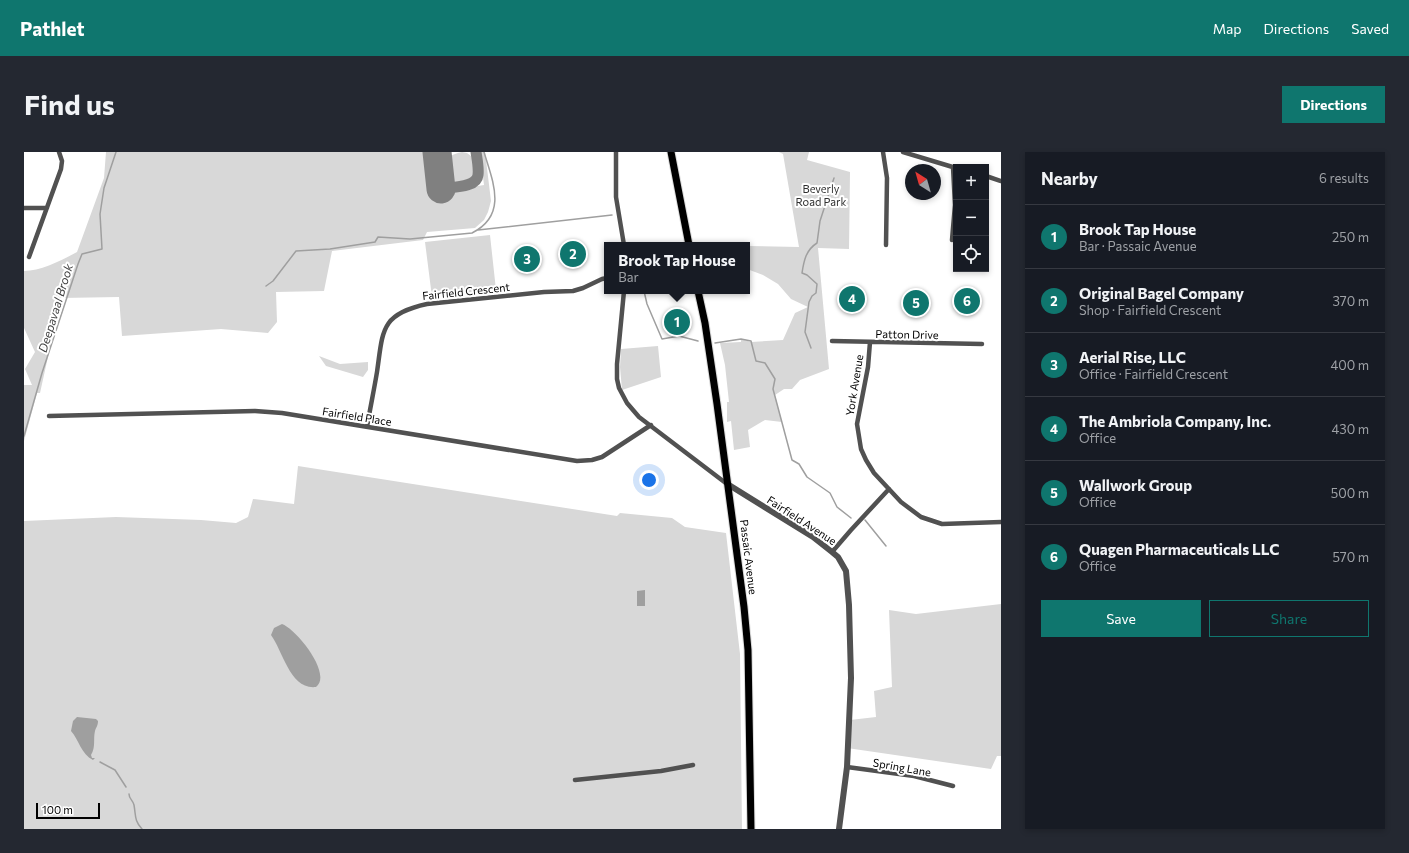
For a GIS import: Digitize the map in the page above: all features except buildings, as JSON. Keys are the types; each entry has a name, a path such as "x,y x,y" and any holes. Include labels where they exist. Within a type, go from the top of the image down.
{"main road":[{"path":"671,152 688,242"},
{"name":"Passaic Avenue","path":"699,294 706,329 740,565 748,650 751,829"}],"street":[{"path":"29,257 61,169 62,161 59,152"},
{"path":"616,152 616,197 624,242"},
{"path":"883,152 887,178 886,245"},
{"path":"903,152 953,167"},
{"path":"989,177 1001,181"},
{"path":"952,240 955,200"},
{"path":"24,208 47,208"},
{"name":"Fairfield Crescent","path":"366,426 377,373 380,342 392,318 400,313 409,308 427,304 544,292 573,291 604,279"},
{"name":"Fairfield Avenue","path":"624,294 617,364 619,388 630,408 639,417 728,485 813,537 838,557 846,571 849,605 851,678 847,767 839,829"},
{"name":"Patton Drive","path":"832,341 982,344"},
{"name":"York Avenue","path":"870,342 868,367 857,424 861,449 874,473 901,502 922,517 942,524 1001,522"},
{"name":"Fairfield Place","path":"49,416 255,411 282,413 577,461 592,460 602,457 651,425"},
{"path":"832,552 889,489"},
{"path":"575,780 661,771 693,765"},
{"name":"Spring Lane","path":"847,767 914,776 953,786"}],"green space":[{"path":"106,152 428,152 434,193 484,185 480,152 485,152 491,201 484,220 475,228 427,232 423,240 332,251 324,291 276,292 277,322 268,333 221,329 122,336 119,297 61,298 40,393 37,393 24,441 24,385 32,385 25,369 35,352 24,328 24,271 31,271 58,262 77,252 104,178"},
{"path":"462,152 471,156 474,162 475,172 470,179 461,182 454,182 448,174 447,164 450,157"},
{"name":"Beverly Road Park","path":"779,152 809,152 807,160 850,172 849,249 818,248 829,369 800,380 792,389 784,389 775,395 782,422 765,420 748,430 750,447 734,450 731,421 727,422 727,402 729,402 725,365 720,343 741,342 741,339 751,342 783,340 795,313 808,307 791,299 778,284 763,275 750,270 750,246 799,247 783,154"},
{"path":"490,235 496,290 432,297 425,242"},
{"path":"658,346 661,377 622,390 620,367 621,349"},
{"path":"319,356 340,364 368,362 368,370 363,377 326,366"},
{"path":"298,466 617,516 620,513 672,518 685,527 726,533 740,654 742,829 24,829 24,521 116,517 201,520 236,523 248,517 253,499 294,504"},
{"path":"1001,604 1001,756 997,756 991,769 847,748 850,720 876,717 874,691 892,687 889,610 916,614"}],"shaded area":[{"path":"645,590 645,606 637,606 637,591"},
{"path":"282,624 296,634 311,652 320,672 320,681 316,687 307,686 300,682 288,668 271,635 274,628"},
{"path":"77,717 96,719 98,721 94,734 91,755 92,758 95,758 93,760 83,751 71,731 73,721"}],"waterway":[{"name":"Deepavaal Brook","path":"24,436 42,373 82,254 102,249 100,214 104,188 116,152"},
{"path":"266,286 273,281 296,251 330,249 375,242 378,237 410,239 472,233 483,226 490,217 494,207 494,186 484,152"},
{"path":"811,348 805,332 809,302 812,296 816,293 817,284 807,275 802,273 806,256 810,249 817,243 820,221 834,178"},
{"path":"478,230 612,215"},
{"path":"645,294 647,304 662,339 679,336 698,341"},
{"path":"715,343 741,339 751,341 756,361 765,363 775,379 773,389 792,460 799,464 807,477 830,493 837,507 851,518"},
{"path":"865,520 886,546"},
{"path":"100,762 115,770 126,787"},
{"path":"129,794 134,805 136,820 142,829"}],"taxiway":[{"path":"441,189 469,185 477,179 478,169 476,152"}],"runway":[{"path":"437,152 441,189"}],"place":[{"name":"Original Bagel Company","path":"573,254"},
{"name":"Aerial Rise, LLC","path":"527,259"},
{"name":"The Ambriola Company, Inc.","path":"852,299"},
{"name":"Quagen Pharmaceuticals LLC","path":"967,301"},
{"name":"Wallwork Group","path":"916,303"},
{"name":"Brook Tap House","path":"677,322"}]}
